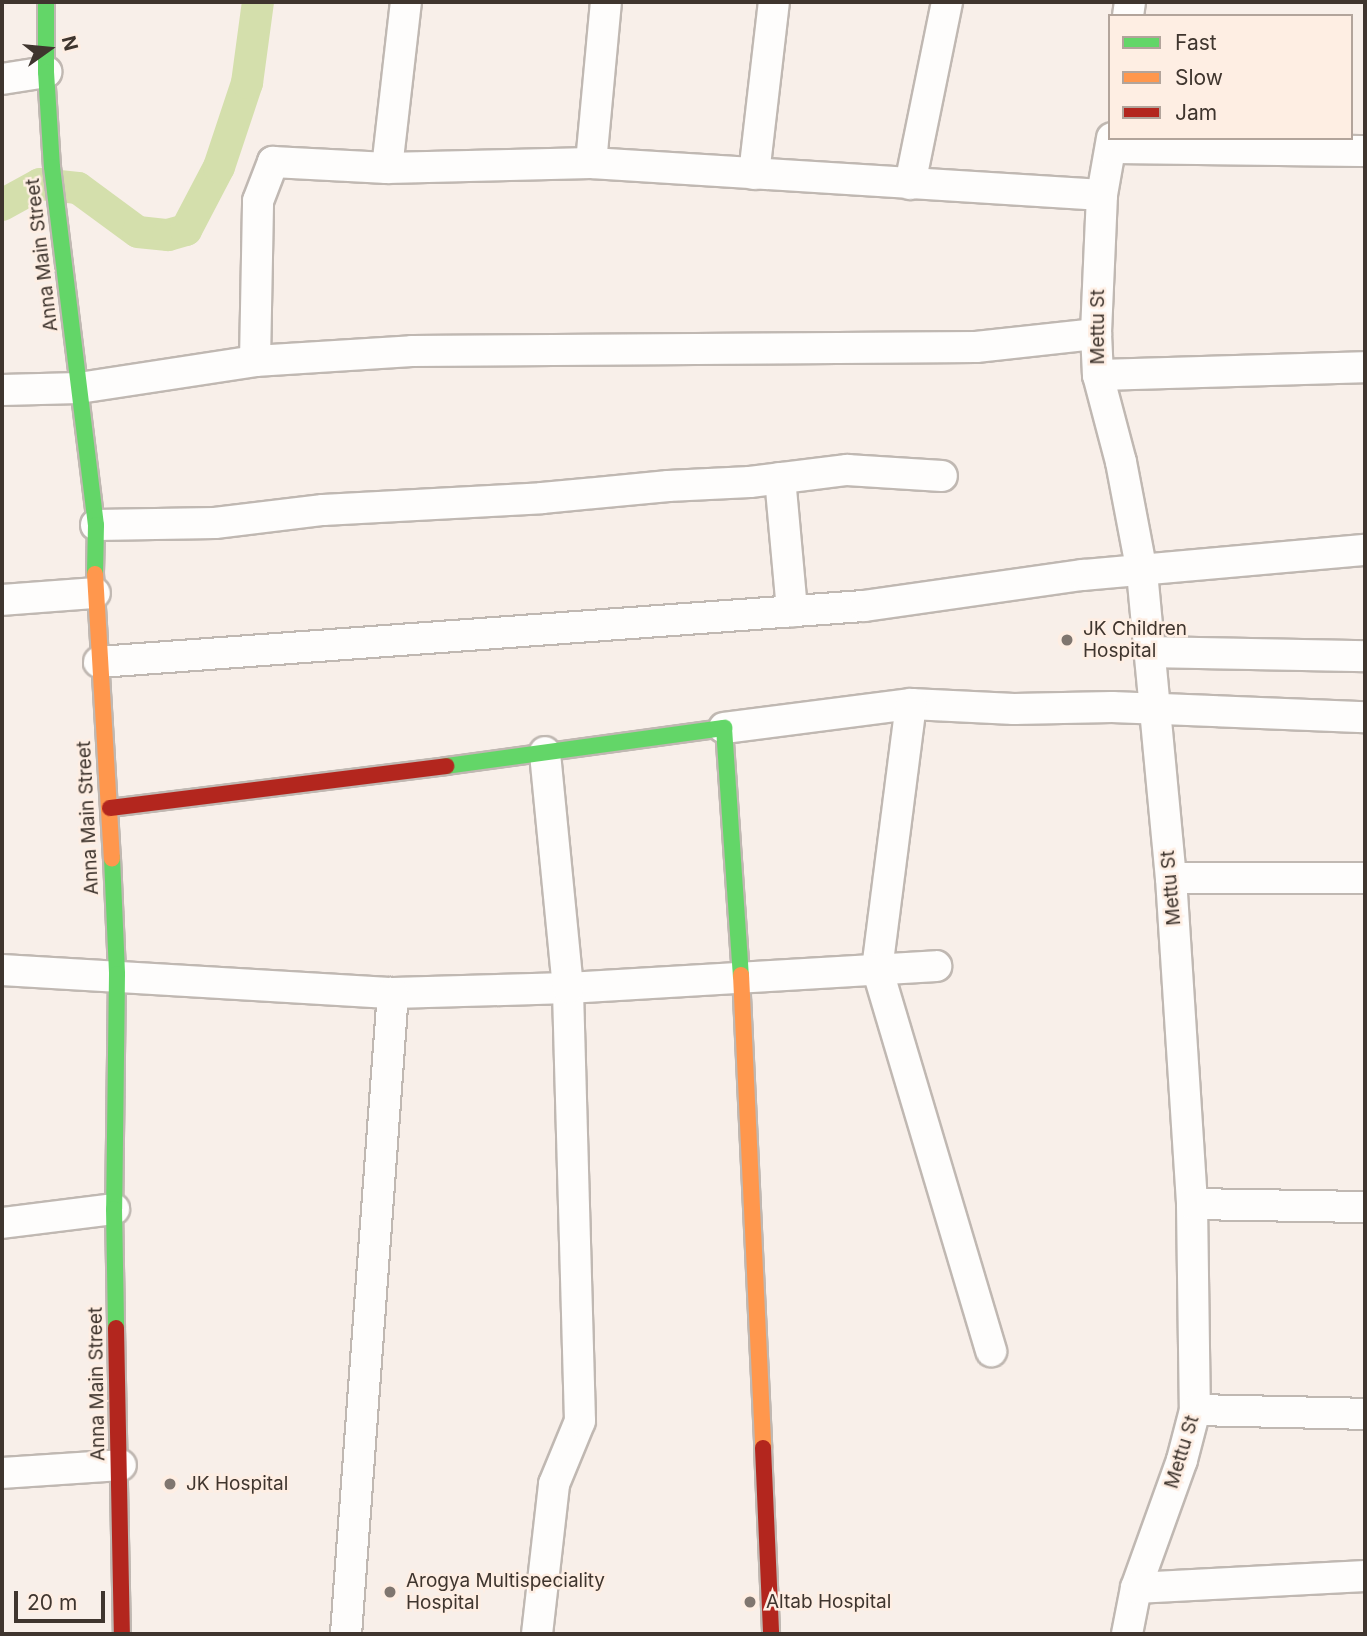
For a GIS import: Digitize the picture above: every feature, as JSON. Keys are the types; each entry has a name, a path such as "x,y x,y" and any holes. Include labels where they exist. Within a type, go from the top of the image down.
{"street":[{"name":"Anna Main Street","path":"46,2 46,72 52,167 58,197 96,525 95,593 110,808 117,974 114,1209 121,1465 122,1634"},
{"path":"387,168 406,2"},
{"path":"591,163 606,2"},
{"path":"754,174 774,2"},
{"path":"910,184 947,2"},
{"path":"2,79 46,72"},
{"path":"1112,143 1365,151"},
{"name":"Mettu St","path":"1112,143 1102,195 1096,334 1098,375 1121,462 1142,572 1171,878 1192,1204 1195,1410 1182,1460 1136,1588 1127,1634"},
{"path":"256,361 258,201 273,162 387,168 591,163 1102,195"},
{"path":"2,390 79,388 256,361 412,351 975,347 1096,334"},
{"path":"1098,375 1365,367"},
{"path":"96,525 215,523 336,509 542,498 847,470 942,476"},
{"path":"780,478 792,611"},
{"path":"99,662 863,606 1083,575 1142,572 1365,550"},
{"path":"2,600 95,593"},
{"path":"1149,652 1365,656"},
{"path":"911,704 877,968 991,1351"},
{"path":"110,808 248,793 911,704 1365,717"},
{"path":"724,728 741,976 771,1634"},
{"path":"537,1634 554,1484 580,1421 568,988 545,752"},
{"path":"1171,878 1365,878"},
{"path":"2,970 117,974 393,993 568,988 877,968 936,967"},
{"path":"346,1634 393,993"},
{"path":"1192,1204 1365,1207"},
{"path":"2,1223 114,1209"},
{"path":"1195,1410 1365,1414"},
{"path":"2,1474 121,1465"},
{"path":"1136,1588 1365,1576"}],"waterway":[{"path":"2,205 40,184 78,188 138,232 168,235 186,230 219,167 247,83 258,2"}],"traffic: fast":[{"path":"46,2 46,72 52,167 96,525 95,574"},
{"path":"446,766 724,728 741,975"},
{"path":"112,858 117,974 114,1209 116,1328"}],"traffic: slow":[{"path":"95,574 112,858"},
{"path":"741,975 763,1448"}],"traffic: jam":[{"path":"110,808 446,766"},
{"path":"116,1328 122,1634"},
{"path":"763,1448 771,1634"}],"place":[{"name":"JK Children Hospital","path":"1067,640"},
{"name":"JK Hospital","path":"170,1484"},
{"name":"Arogya Multispeciality Hospital","path":"390,1592"},
{"name":"Altab Hospital","path":"750,1602"}]}
